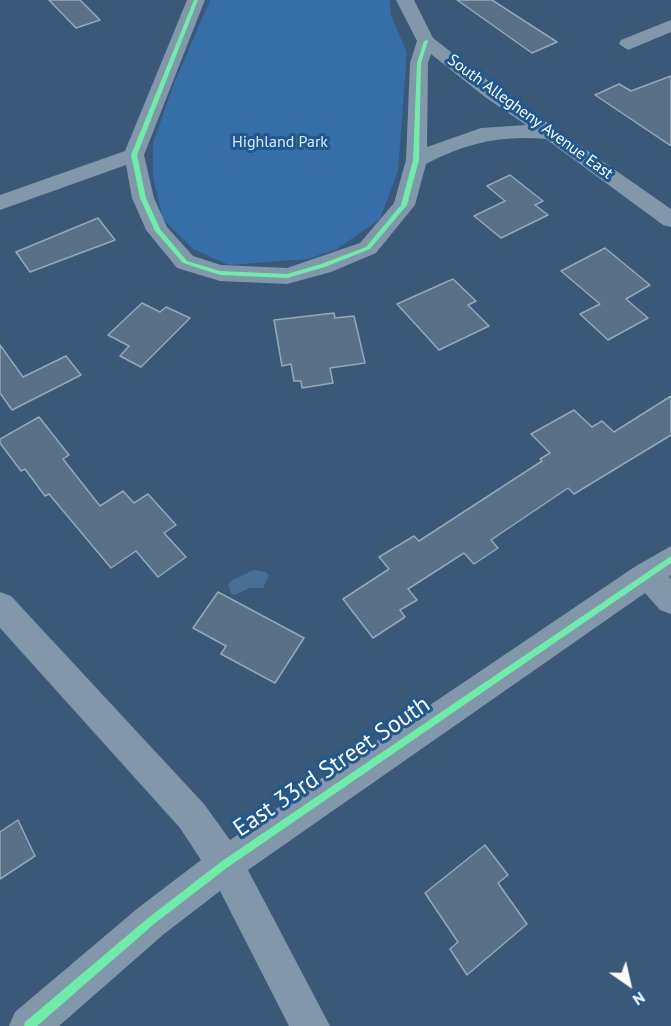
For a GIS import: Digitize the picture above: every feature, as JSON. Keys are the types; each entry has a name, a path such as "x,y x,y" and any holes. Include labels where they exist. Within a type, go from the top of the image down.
{"street":[{"path":"196,0 134,155 143,198 157,230 185,262 220,273 287,276 323,266 368,249 404,205 416,160 419,63 426,41"},
{"name":"South Allegheny Avenue East","path":"405,0 408,10 426,41 492,93 553,134 671,220"},
{"path":"628,44 671,25"},
{"path":"416,160 450,142 498,130 553,134"},
{"path":"0,203 134,155"},
{"path":"659,567 671,600"},
{"name":"East 33rd Street South","path":"29,1026 151,921 225,864 659,567"},
{"path":"0,606 192,816 225,864 310,1026"}],"green space":[{"name":"Highland Park","path":"210,0 390,0 391,16 407,52 398,171 380,219 337,249 308,259 229,265 193,249 163,219 153,177 153,143 173,86"}],"shaded area":[{"path":"254,570 266,572 269,576 263,588 249,588 235,595 231,594 228,585 232,580"}],"building":[{"path":"49,0 80,0 100,20 76,28"},
{"path":"457,0 492,0 557,42 532,53"},
{"path":"671,76 671,146 595,95 619,84 631,91"},
{"path":"510,175 543,201 535,205 548,215 501,238 474,216 505,201 487,186"},
{"path":"98,218 115,240 30,272 16,252"},
{"path":"605,248 650,285 626,299 648,318 608,340 580,314 600,304 561,271"},
{"path":"453,279 476,301 468,305 489,326 439,350 397,304"},
{"path":"142,303 160,312 166,307 190,318 141,367 120,356 129,346 108,335"},
{"path":"334,313 335,318 354,316 365,363 330,368 333,383 302,388 301,381 294,381 291,364 282,366 274,320"},
{"path":"0,345 23,377 66,356 81,375 12,410 0,393"},
{"path":"671,396 671,435 574,494 568,488 491,540 498,548 474,564 464,553 408,589 417,600 400,610 405,617 373,638 343,599 389,569 379,557 414,536 419,541 542,461 540,459 550,453 531,434 574,410 592,427 602,421 614,432"},
{"path":"39,417 69,455 63,459 100,506 123,491 134,503 148,494 176,525 164,533 186,557 158,577 136,551 111,568 49,494 45,496 25,469 21,471 0,443 0,439"},
{"path":"218,592 304,638 275,683 221,654 226,646 193,628"},
{"path":"18,820 35,856 0,879 0,832"},
{"path":"485,845 508,875 498,883 527,924 467,975 450,949 458,942 425,893"}],"cycle path":[{"path":"196,0 134,155 143,198 157,230 185,262 220,273 287,276 323,266 368,248 404,205 416,160 419,63 426,41"},
{"path":"29,1026 151,921 225,864 671,559"}]}
